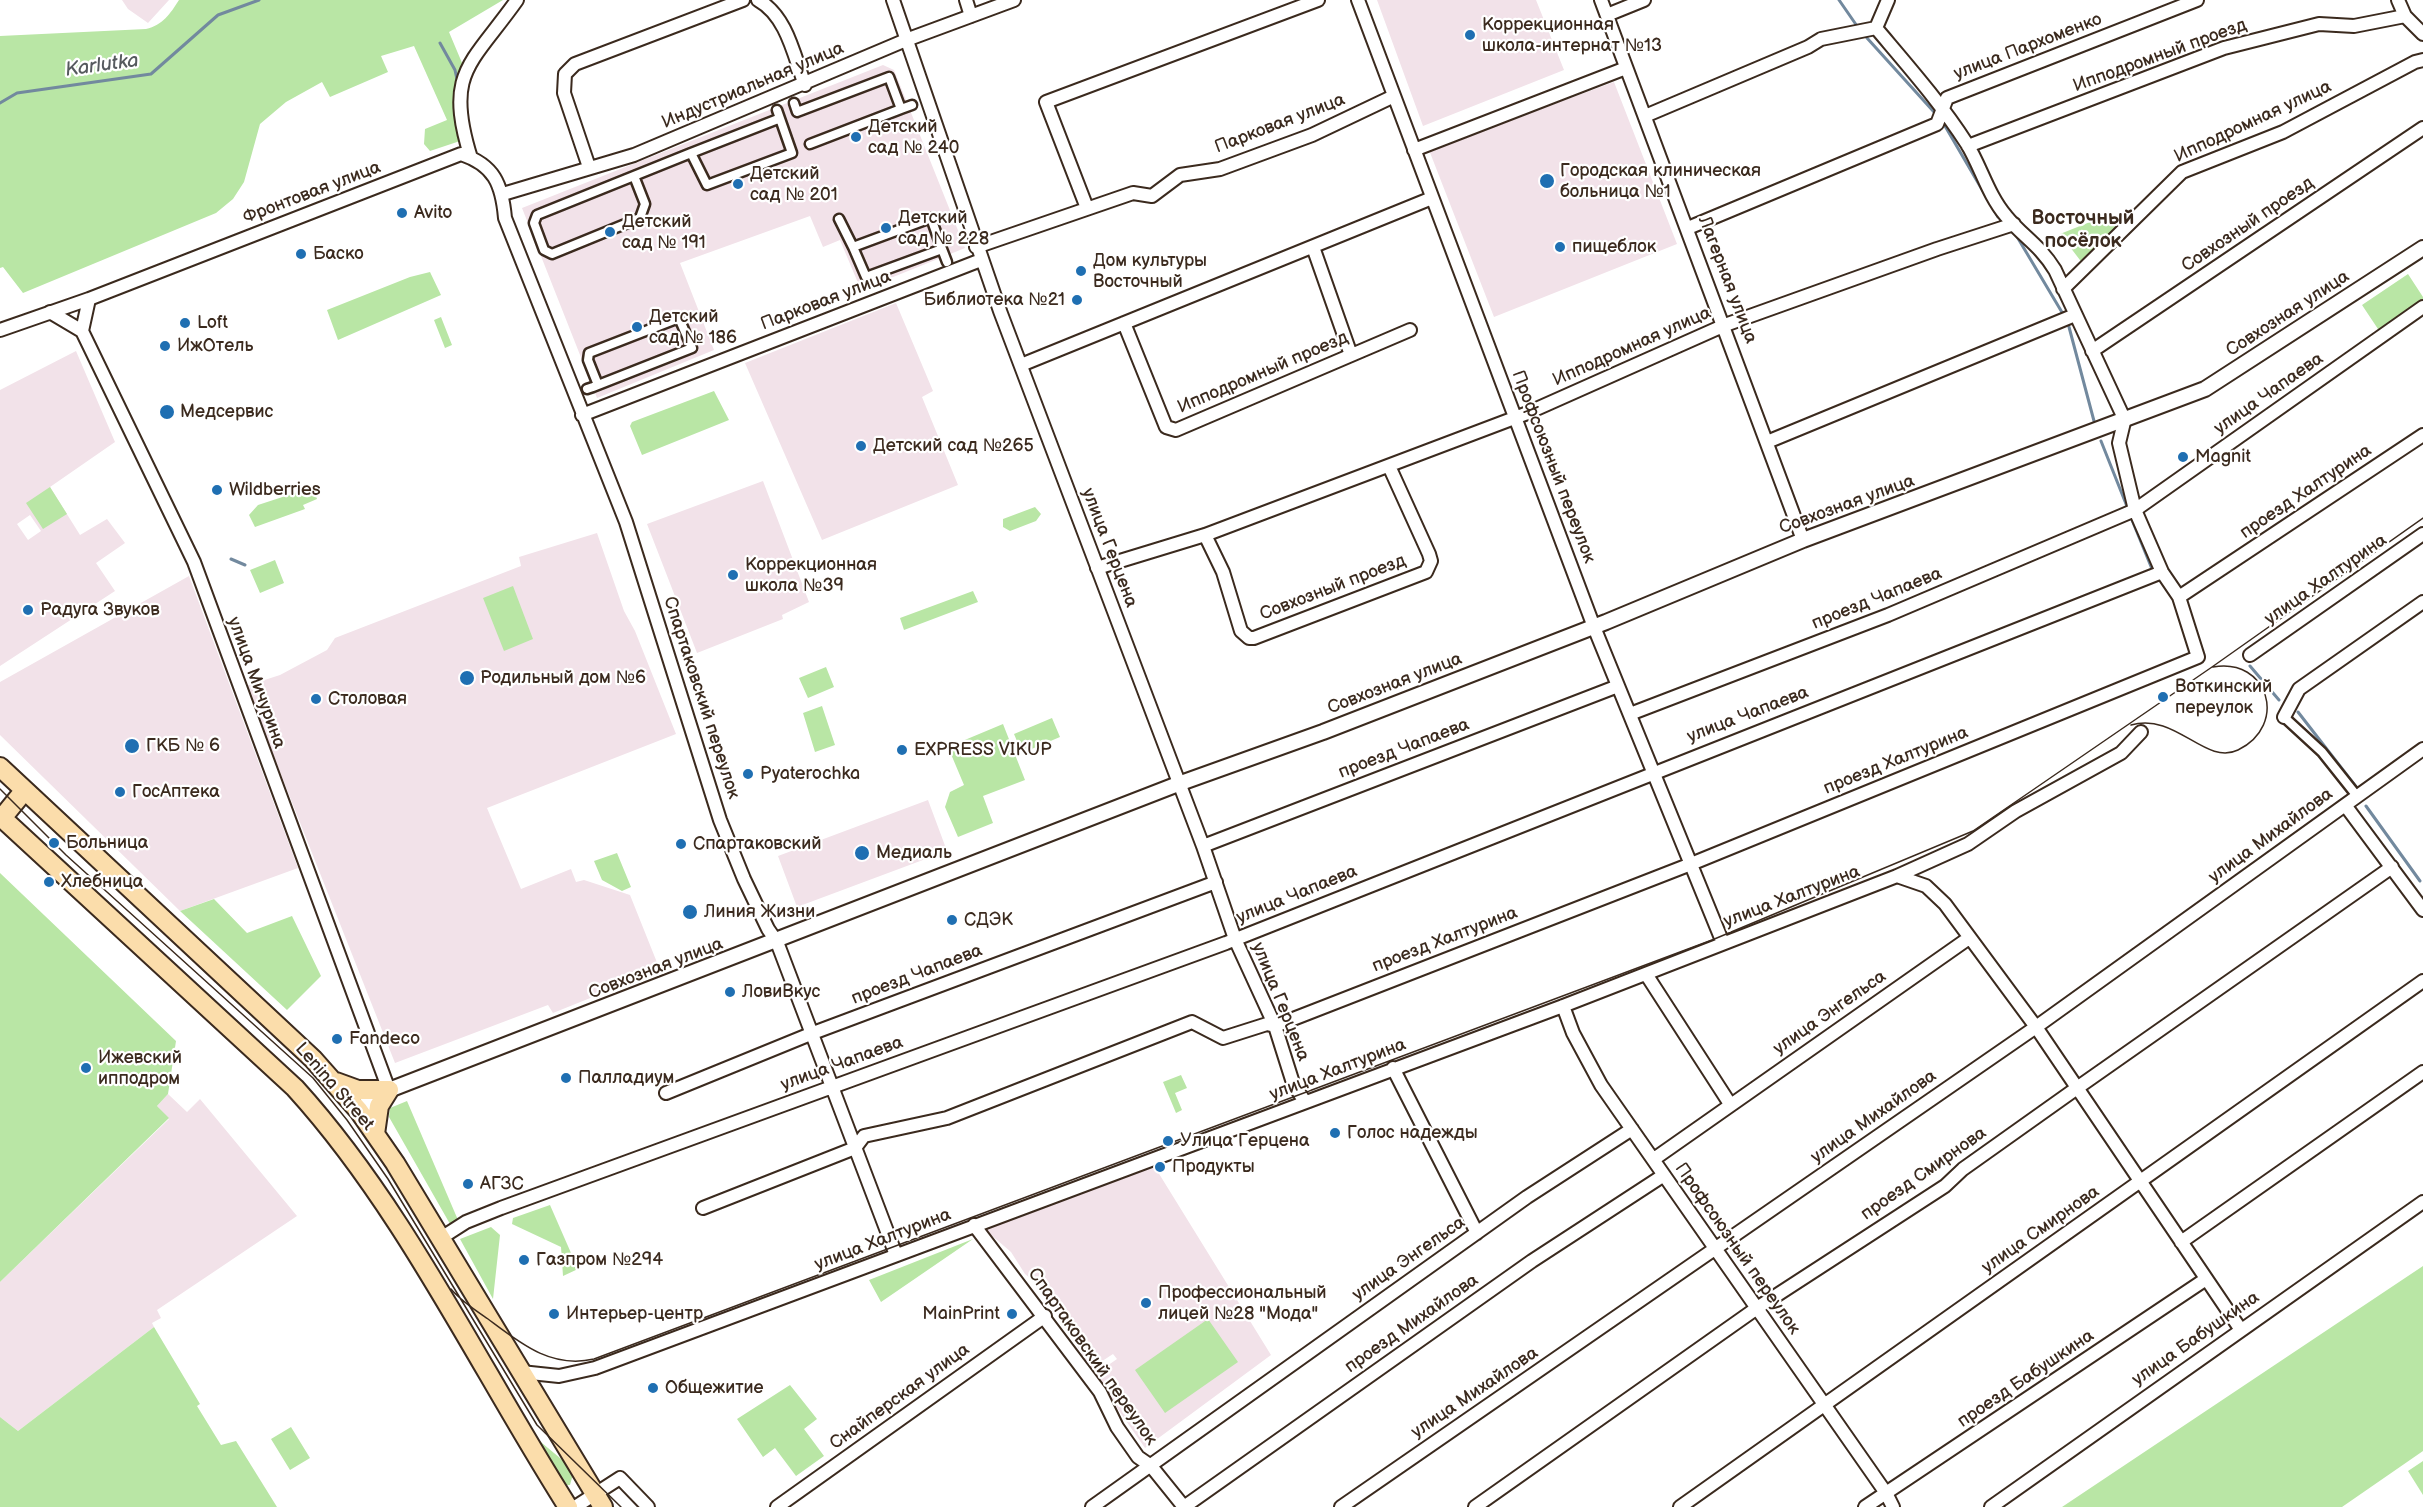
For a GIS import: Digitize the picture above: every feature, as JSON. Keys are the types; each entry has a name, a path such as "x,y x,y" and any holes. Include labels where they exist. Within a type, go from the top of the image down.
{"main road":[{"name":"Lenina Street","path":"0,768 210,961 333,1081 359,1111 441,1238 599,1501"},
{"path":"1,817 24,791"},
{"name":"Lenina Street","path":"1,817 295,1088 331,1128 387,1207 568,1507"},
{"path":"333,1081 358,1090 389,1090"},
{"path":"375,1134 379,1106 389,1090"},
{"path":"331,1128 359,1111"}],"street":[{"path":"471,158 462,129 460,84 469,63 517,0"},
{"path":"590,167 564,93 565,74 575,64 743,0"},
{"path":"758,0 768,6 780,21 805,85"},
{"name":"улица Герцена","path":"893,0 976,247 1203,846 1235,939 1275,1026 1293,1083 1305,1102"},
{"path":"966,0 972,16"},
{"name":"Индустриальная улица","path":"502,194 634,155 805,85 906,40 1014,0"},
{"path":"1087,208 1046,102 1318,0"},
{"name":"Профсоюзный переулок","path":"1358,0 1594,627 1723,943"},
{"name":"Лагерная улица","path":"1601,0 1725,325 1803,540"},
{"path":"1607,15 1644,0"},
{"path":"1876,28 1888,0"},
{"name":"улица Пархоменко","path":"1688,228 1937,124 1947,98 2198,0"},
{"path":"2398,0 2405,16 2423,34"},
{"name":"Ипподромный проезд","path":"1968,146 2224,48 2319,24 2354,26 2405,16"},
{"path":"1876,28 1943,106 1968,146 1985,183 2006,216 2043,251 2063,289 2124,422 2119,444 2135,510 2162,572 2179,597"},
{"path":"1645,116 1808,47 1821,39 1876,28"},
{"name":"Ипподромная улица","path":"2063,289 2182,172 2283,132 2423,60"},
{"path":"1414,150 1626,68"},
{"path":"794,103 797,112 889,77 901,109"},
{"name":"Парковая улица","path":"976,247 1133,193 1152,196 1180,175 1220,169 1312,135 1394,96"},
{"path":"810,144 912,105"},
{"path":"634,176 645,204 640,218 552,254 543,250 534,223 537,215 778,115 792,153 711,185 704,182 691,153"},
{"name":"Совхозный проезд","path":"2092,351 2423,128"},
{"name":"Фронтовая улица","path":"0,330 89,299 461,154 471,158"},
{"name":"Спартаковский переулок","path":"471,158 485,164 502,194 505,218 626,522 720,820 744,879 768,929 777,942 834,1086 896,1255"},
{"path":"1021,365 1432,198"},
{"path":"853,248 931,218 948,262"},
{"path":"839,219 866,277 942,249"},
{"name":"Ипподромная улица","path":"1097,568 1205,536 1514,418 1725,325 1936,249 2014,224"},
{"path":"1313,247 1351,355"},
{"name":"Совхозная улица","path":"359,1111 371,1099 389,1090 777,942 1178,784 1323,732 1594,627 1803,540 2124,422 2205,389 2423,248"},
{"name":"Парковая улица","path":"582,415 981,260"},
{"path":"50,312 82,331 89,299"},
{"name":"улица Чапаева","path":"2135,510 2423,307"},
{"path":"1767,442 2074,315"},
{"path":"587,389 598,385 692,348 678,318 589,353 588,360 598,385"},
{"name":"Ипподромный проезд","path":"1124,323 1166,427 1176,430 1410,330"},
{"name":"улица Мичурина","path":"82,331 194,562 389,1090"},
{"name":"проезд Халтурина","path":"703,1208 855,1148 864,1137 947,1118 1192,1022 1223,1038 1268,1024 1275,1026 1690,864 2198,657 2179,597 2423,435"},
{"name":"Совхозный проезд","path":"1205,536 1223,572 1241,631 1249,638 1426,572 1431,561 1429,554 1389,465"},
{"name":"проезд Чапаева","path":"1629,714 1888,615 2135,510"},
{"name":"улица Халтурина","path":"2250,655 2423,534"},
{"name":"улица Чапаева","path":"441,1238 466,1222 501,1208 1235,939 1654,771 2162,572"},
{"path":"2357,796 2322,752 2284,717 2299,689 2423,602"},
{"name":"проезд Чапаева","path":"1203,846 1618,686"},
{"name":"улица Халтурина","path":"521,1372 559,1376 595,1368 1646,974 1897,876 1968,844 2016,812 2121,753 2141,732"},
{"name":"улица Михайлова","path":"1341,1507 2036,1027 2423,749"},
{"path":"2345,805 2392,867 2419,895 2423,910"},
{"name":"проезд Смирнова","path":"1475,1507 1757,1308 1945,1186 1963,1169 2392,867"},
{"path":"1897,876 1926,886 1945,904 2036,1027 2241,1330"},
{"name":"проезд Чапаева","path":"666,1093 813,1033 1216,882"},
{"name":"улица Энгельса","path":"1654,1159 1969,938"},
{"path":"1646,974 1730,1104"},
{"name":"улица Смирнова","path":"1680,1507 2423,981"},
{"name":"Профсоюзный переулок","path":"1563,1005 1573,1033 1601,1085 1823,1406 1886,1493 1893,1507"},
{"path":"1393,1068 1477,1233"},
{"path":"2181,1242 2423,1072"},
{"name":"улица Энгельса","path":"1092,1507 1527,1197 1632,1129"},
{"name":"проезд Михайлова","path":"1184,1507 1532,1261 1664,1175"},
{"name":"улица Бабушкина","path":"1994,1506 2423,1202"},
{"name":"Спартаковский переулок","path":"974,1225 1100,1392 1117,1426 1138,1457 1151,1466 1184,1507"},
{"name":"проезд Бабушкина","path":"1865,1507 2206,1279"},
{"name":"Снайперская улица","path":"777,1507 1044,1316"},
{"path":"575,1507 599,1501 620,1478 648,1507"}],"shaded area":[{"path":"122,0 169,0 148,23 128,9"},
{"name":"Коррекционная школа-интернат №13","path":"1377,0 1536,0 1564,70 1423,126"},
{"path":"883,65 894,70 965,248 861,290 840,240 823,247 810,216 680,263 714,350 597,398 522,208"},
{"name":"Городская клиническая больница №1","path":"1614,82 1677,244 1494,317 1429,150"},
{"name":"Детский сад №265","path":"896,303 933,391 922,397 958,485 822,540 745,363"},
{"path":"76,351 115,442 50,487 80,535 107,519 125,543 96,563 115,591 0,666 0,390","holes":["30,515 41,531 28,540 17,524"]},
{"name":"Коррекционная школа №39","path":"763,481 809,602 782,615 783,619 697,653 647,524"},
{"path":"597,533 624,611 635,631 676,734 487,808 521,889 571,869 576,882 584,880 630,895 660,970 553,1013 548,1005 395,1063 246,686 280,675 327,650 335,638 521,566 519,557"},
{"name":"ГКБ № 6","path":"189,576 298,868 180,911 0,735 0,682"},
{"name":"Медиаль","path":"928,800 947,851 797,907 778,856"},
{"path":"168,1094 187,1112 200,1099 297,1216 157,1310 161,1318 152,1323 154,1327 18,1431 0,1417 0,1282 169,1119 157,1106"},
{"name":"Профессиональный лицей №28 \"Мода\"","path":"1153,1164 1271,1355 1145,1448 1094,1375 1117,1359 1113,1354 1090,1369 1048,1294 1025,1274 1011,1252 983,1228"}],"green space":[{"path":"179,0 503,0 449,32 465,70 463,140 430,151 424,144 425,129 447,120 414,46 381,56 388,72 330,97 322,82 286,102 260,124 244,182 233,199 216,213 23,293 3,267 0,268 0,36 146,29 162,22"},
{"path":"2110,214 2116,228 2083,264 2060,234"},
{"path":"430,272 441,295 338,340 327,310 410,277"},
{"path":"2408,274 2423,297 2423,303 2380,332 2362,305"},
{"path":"441,317 452,345 445,348 434,320"},
{"path":"714,391 729,420 642,455 630,426 632,422"},
{"path":"50,487 67,514 43,529 26,503"},
{"path":"313,487 317,499 303,505 305,509 255,527 249,515 258,505"},
{"path":"1035,507 1041,514 1036,521 1010,531 1003,527 1003,519"},
{"path":"275,560 284,583 260,593 250,570"},
{"path":"513,586 533,639 504,651 483,598"},
{"path":"973,591 978,602 904,630 900,618"},
{"path":"826,667 834,687 808,698 799,678"},
{"path":"822,706 835,745 815,752 803,713"},
{"path":"1052,718 1060,737 1022,753 1014,734"},
{"path":"1003,724 1025,780 983,796 993,823 958,837 945,807 950,792 964,785 948,747"},
{"path":"617,853 631,887 622,891 602,880 594,861"},
{"name":"Ижевский ипподром","path":"0,873 176,1041 168,1094 157,1106 169,1118 0,1282"},
{"path":"214,899 247,933 292,916 321,976 287,1010 180,911"},
{"path":"1181,1075 1187,1088 1175,1093 1182,1110 1176,1113 1163,1082"},
{"path":"407,1101 458,1220 450,1224 389,1117 390,1108"},
{"path":"550,1205 578,1269 563,1276 561,1247 512,1224 513,1218"},
{"path":"491,1227 500,1235 493,1299 460,1239"},
{"path":"973,1239 881,1302 869,1280"},
{"path":"2423,1266 2423,1451 2342,1507 2062,1507"},
{"path":"1208,1319 1238,1362 1165,1413 1135,1370"},
{"path":"154,1327 200,1404 197,1406 221,1445 236,1441 277,1507 0,1507 0,1417 18,1431"},
{"path":"790,1385 817,1419 804,1429 824,1456 796,1476 775,1448 763,1457 737,1419"},
{"path":"291,1427 310,1458 290,1470 271,1439"},
{"path":"530,1433 566,1463 573,1474 570,1485 560,1485"},
{"path":"2423,1461 2423,1495 2408,1471"}],"waterway":[{"name":"Karlutka","path":"0,103 17,93 151,74 218,15 259,0"},
{"path":"1839,0 1857,26"},
{"path":"1867,38 1934,112"},
{"path":"440,43 455,70 458,84"},
{"path":"1945,126 1998,217"},
{"path":"2016,235 2063,314"},
{"path":"2069,327 2094,421"},
{"path":"2101,441 2128,509"},
{"path":"2130,515 2152,569"},
{"path":"231,559 245,565"},
{"path":"2250,666 2279,700"},
{"path":"2298,712 2357,788"},
{"path":"2366,806 2420,881"}],"tram line":[{"path":"451,1289 473,1309 537,1352 564,1360 594,1359 1712,940 1973,831 2212,667 2423,518"},
{"path":"2131,725 2147,723 2162,726 2202,746 2226,753 2238,750 2254,739 2263,725 2267,710 2265,695 2259,682 2247,672 2232,667 2213,667"},
{"path":"0,789 66,855 313,1078 347,1120 388,1179 537,1425 621,1507"}],"place":[{"name":"Коррекционная школа-интернат №13","path":"1470,35"},
{"name":"Детский сад № 240","path":"856,137"},
{"name":"Городская клиническая больница №1","path":"1547,181"},
{"name":"Детский сад № 201","path":"738,184"},
{"name":"Avito","path":"402,213"},
{"name":"Детский сад № 228","path":"886,228"},
{"name":"Детский сад № 191","path":"610,232"},
{"name":"пищеблок","path":"1560,247"},
{"name":"Баско","path":"301,254"},
{"name":"Дом культуры Восточный","path":"1081,271"},
{"name":"Библиотека №21","path":"1077,300"},
{"name":"Loft","path":"185,323"},
{"name":"Детский сад № 186","path":"637,327"},
{"name":"ИжОтель","path":"165,346"},
{"name":"Медсервис","path":"167,412"},
{"name":"Детский сад №265","path":"861,446"},
{"name":"Magnit","path":"2183,457"},
{"name":"Wildberries","path":"217,490"},
{"name":"Коррекционная школа №39","path":"733,575"},
{"name":"Радуга Звуков","path":"28,610"},
{"name":"Родильный дом №6","path":"467,678"},
{"name":"Воткинский переулок","path":"2163,697"},
{"name":"Столовая","path":"316,699"},
{"name":"ГКБ № 6","path":"132,746"},
{"name":"EXPRESS VIKUP","path":"902,750"},
{"name":"Pyaterochka","path":"748,774"},
{"name":"ГосАптека","path":"120,792"},
{"name":"Больница","path":"54,843"},
{"name":"Спартаковский","path":"681,844"},
{"name":"Медиаль","path":"862,853"},
{"name":"Хлебница","path":"49,882"},
{"name":"Линия Жизни","path":"690,912"},
{"name":"СДЭК","path":"952,920"},
{"name":"ЛовиВкус","path":"730,992"},
{"name":"Fandeco","path":"337,1039"},
{"name":"Ижевский ипподром","path":"86,1068"},
{"name":"Палладиум","path":"566,1078"},
{"name":"Голос надежды","path":"1335,1133"},
{"name":"Улица Герцена","path":"1168,1141"},
{"name":"Продукты","path":"1160,1167"},
{"name":"АГЗС","path":"468,1184"},
{"name":"Газпром №294","path":"524,1260"},
{"name":"Профессиональный лицей №28 \"Мода\"","path":"1146,1303"},
{"name":"Интерьер-центр","path":"554,1314"},
{"name":"MainPrint","path":"1012,1314"},
{"name":"Общежитие","path":"653,1388"}],"district":[{"name":"Восточный посёлок","path":"2083,230"}]}
